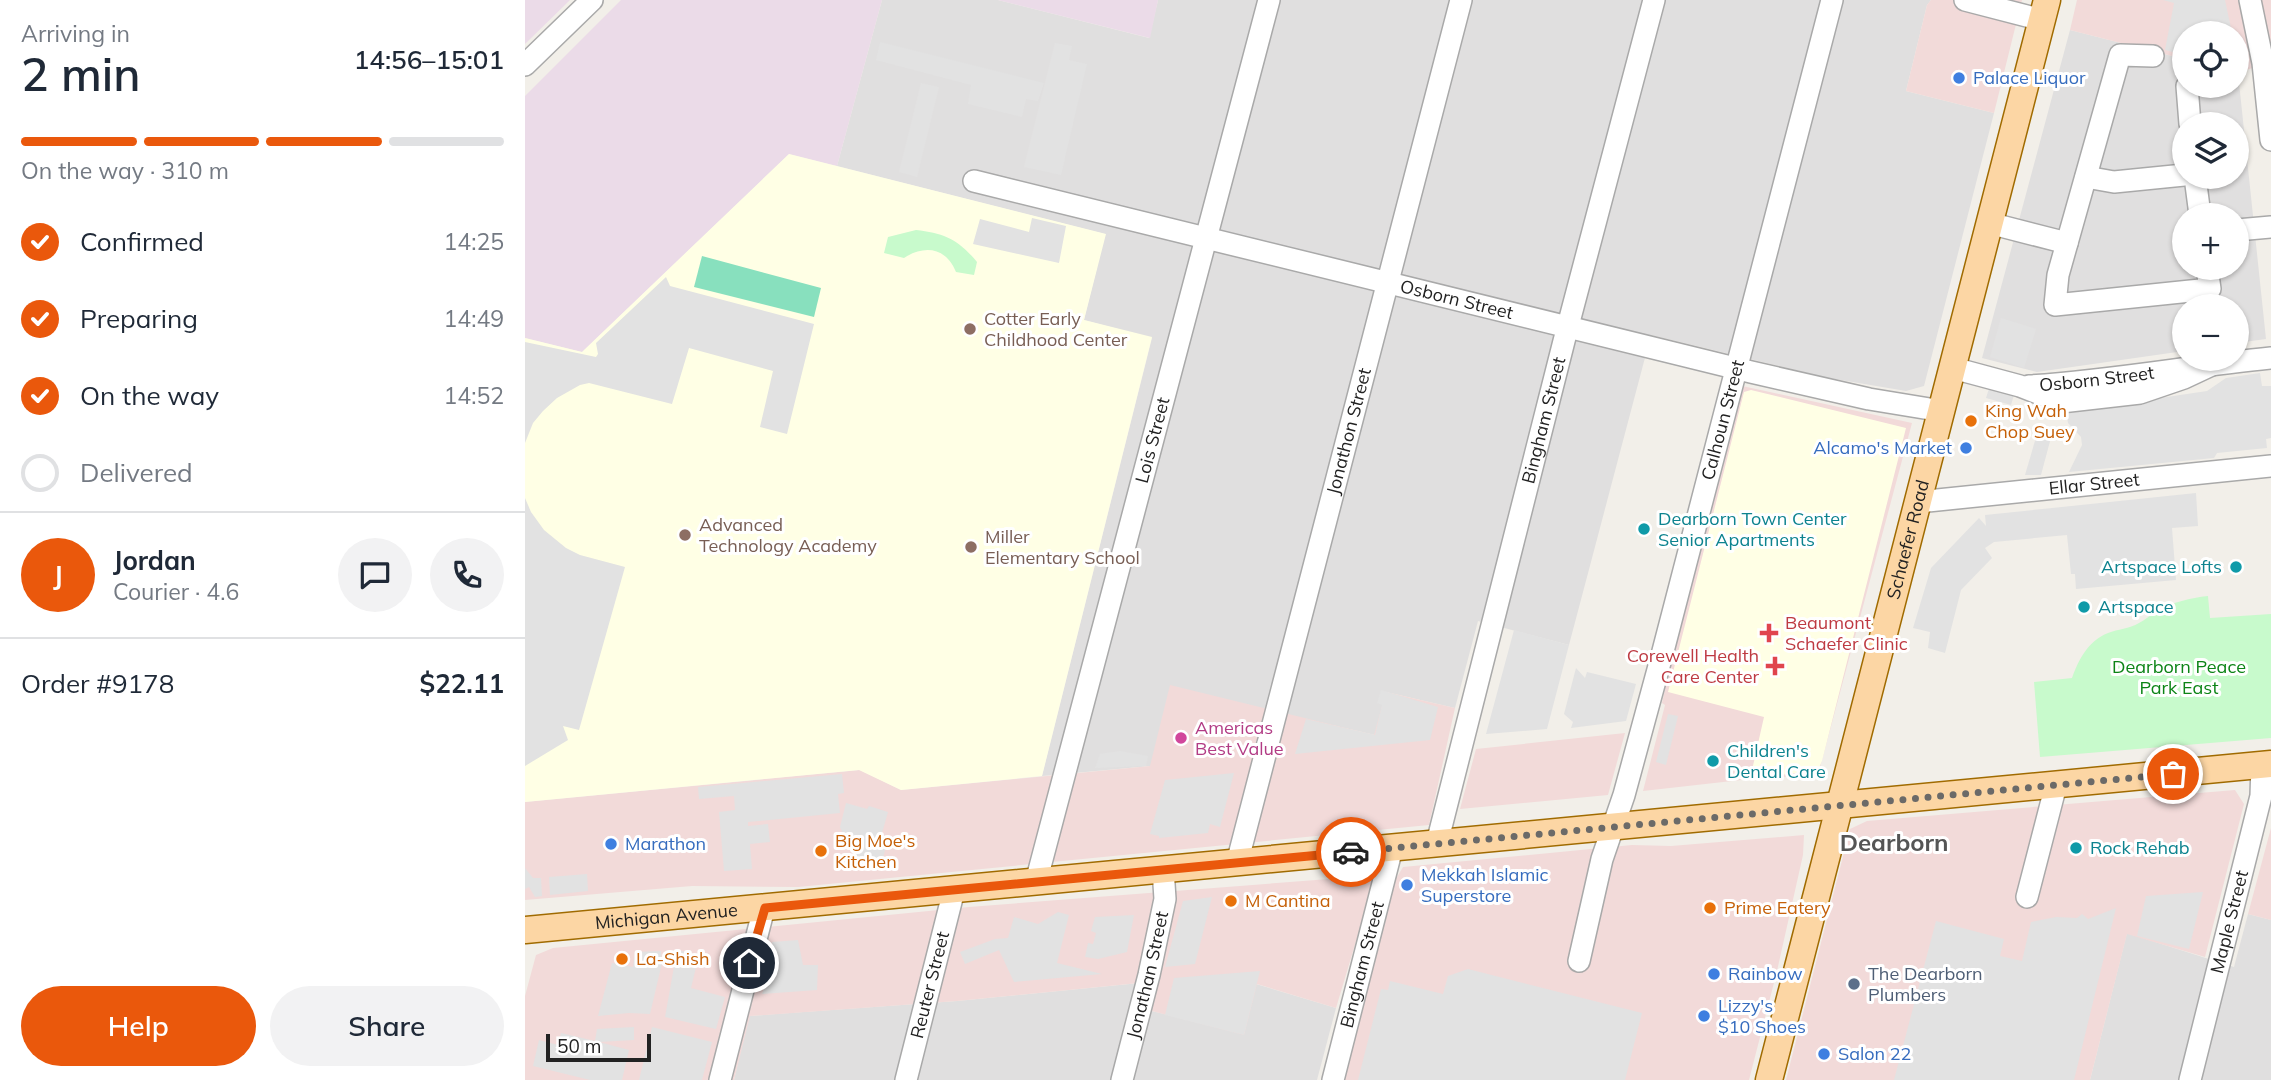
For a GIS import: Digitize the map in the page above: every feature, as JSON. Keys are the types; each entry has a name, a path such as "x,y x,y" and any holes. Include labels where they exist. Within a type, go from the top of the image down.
{"main road":[{"name":"Schaefer Road","path":"1769,1080 2044,10"},
{"name":"Michigan Avenue","path":"525,930 2266,764"}],"street":[{"path":"525,65 592,0"},
{"name":"Lois Street","path":"1036,882 1269,0"},
{"name":"Jonathon Street","path":"1237,863 1461,0"},
{"name":"Bingham Street","path":"1437,843 1567,326 1654,0"},
{"name":"Calhoun Street","path":"1579,961 1602,859 1627,784 1832,0"},
{"path":"1965,0 2044,10"},
{"path":"2250,0 2263,63 2271,140"},
{"path":"2153,57 2120,55 2058,275 2056,305 2210,289 2209,280"},
{"path":"2086,177 2114,182 2172,176"},
{"name":"Osborn Street","path":"974,181 1737,368 1869,399 1942,411"},
{"path":"1989,223 2067,243"},
{"path":"2249,229 2271,227"},
{"name":"Osborn Street","path":"1954,368 2020,386 2111,379 2216,363 2271,358"},
{"name":"Ellar Street","path":"1918,502 2271,466"},
{"name":"Maple Street","path":"2190,1080 2261,796 2266,764"},
{"path":"2027,897 2056,785"},
{"name":"Bingham Street","path":"1333,1080 1392,848"},
{"name":"Jonathan Street","path":"1122,1080 1165,899 1163,869"},
{"name":"Reuter Street","path":"906,1080 954,890"},
{"path":"720,1080 765,908"}],"shaded area":[{"path":"525,0 570,0 525,44"},
{"path":"621,0 882,0 837,166 789,154 582,352 525,338 525,96"},
{"path":"882,0 998,0 1149,38 1158,0 1931,0 1927,5 1906,91 1994,113 1924,386 1906,391 1829,378 1651,335 1569,645 1478,621 1455,708 1386,692 1375,735 1306,719 1150,766 1042,776 1152,338 1084,320 1105,234 837,166"},
{"path":"998,0 1158,0 1150,38"},
{"path":"1931,0 2022,0 1994,113 1906,91 1927,5"},
{"path":"2077,0 2271,0 2271,62 2249,69 2249,21 2172,21 2172,56 2070,30"},
{"path":"2163,0 2225,0 2229,21 2172,21 2172,52 2165,50 2174,3"},
{"path":"2070,30 2172,56 2172,98 2241,98 2242,112 2172,112 2172,189 2249,189 2249,178 2266,339 2249,341 2249,294 2172,294 2172,353 2037,372 1982,358"},
{"path":"880,42 1044,83 1038,101 1026,99 1022,117 968,104 971,85 876,60"},
{"path":"1055,43 1072,46 1069,60 1087,64 1061,175 1024,167"},
{"path":"921,83 939,87 917,177 899,172"},
{"path":"789,154 1106,234 1084,320 1152,337 1042,776 901,790 859,770 525,802 525,338 582,352"},
{"path":"1032,218 1066,226 1059,263 973,244 980,219 1029,232"},
{"path":"666,277 670,286 814,324 787,434 760,427 773,371 689,348 672,404 589,383 580,385 557,398 543,411 533,423 525,443 525,342 596,357 596,343"},
{"path":"2001,318 2036,329 2024,368 1990,357"},
{"path":"2260,373 2262,386 2271,386 2271,438 2266,439 2267,448 2217,453 2214,458 2069,472 2082,445 2081,437 2068,423 2066,412 2207,391 2226,378"},
{"path":"1992,379 2017,385 2011,405 1986,398"},
{"name":"Beaumont Schaefer Clinic","path":"1733,384 1912,423 1818,775 1750,779 1643,791 1665,705 1662,703"},
{"name":"Beaumont Schaefer Clinic","path":"1751,390 1906,428 1818,770 1750,779 1764,717 1668,692 1744,392"},
{"path":"2039,427 2053,430 2041,475 2025,475"},
{"path":"2196,493 2198,526 2172,528 2176,580 2076,589 2075,574 2071,574 2067,535 1994,542 1985,548 1992,558 1961,590 1945,653 1928,648 1930,632 1913,628 1931,568 1979,518 1986,526 1985,515"},
{"path":"525,498 544,530 566,548 580,555 625,567 579,730 563,726 568,740 525,766"},
{"path":"1514,630 1569,645 1547,729 1486,734"},
{"path":"1576,668 1585,678 1587,672 1636,684 1626,721 1571,728 1573,722 1564,714"},
{"path":"1170,685 1374,735 1386,692 1455,708 1429,825 798,887 692,886 525,900 525,802 860,770 901,790 1150,766"},
{"path":"1381,690 1438,707 1430,740 1295,754 1306,719 1375,735 1382,705 1377,703"},
{"path":"1668,714 1678,716 1666,765 1656,762"},
{"path":"1625,733 1608,795 1460,809 1476,749"},
{"path":"1120,751 1148,756 1146,766 1095,768 1100,754"},
{"path":"1234,773 1220,827 1210,824 1208,833 1159,838 1150,834 1165,780"},
{"path":"842,774 844,793 838,794 840,813 748,822 748,826 768,824 770,842 750,844 752,869 724,871 719,812 735,810 734,796 699,799 698,787"},
{"path":"2235,790 2244,804 2205,957 2127,934 2090,1080 1786,1080 1850,829 1867,821"},
{"path":"846,803 888,812 880,840 887,842 881,866 854,859 858,845 847,843 840,827"},
{"path":"2271,828 2271,920 2248,914"},
{"path":"1804,835 1803,855 1777,971 1749,1080 1344,1080 1394,882 1403,867 1632,845 1671,846"},
{"path":"525,868 533,878 541,878 542,896 535,897 529,887 525,889"},
{"path":"587,874 588,891 550,895 549,877"},
{"path":"1368,876 1374,881 1336,1008 1257,984 1244,1035 1152,1011 1159,981 957,1001 750,1016 734,1080 525,1080 525,996 536,955 553,948 969,907"},
{"path":"2203,892 2189,949 2137,936 2146,896"},
{"path":"1212,897 1195,964 1165,967 1183,901"},
{"path":"2116,908 2074,1080 1894,1080 1936,921 2004,939 2000,956 2022,961 2031,922 2056,917 2077,918 2082,914 2088,919"},
{"path":"1058,912 1069,915 1057,963 1102,974 1014,982 999,950 965,964 960,952 995,939 1008,938 1014,917 1038,924"},
{"path":"2248,914 2271,920 2271,1080 2090,1080 2127,933 2234,967"},
{"path":"1134,915 1127,952 1098,959 1085,957 1088,943 1093,944 1096,933 1091,931 1095,917"},
{"path":"798,940 803,965 818,965 817,990 762,994 767,981 765,970 768,955 773,953 772,942"},
{"path":"677,950 699,955 691,988 725,997 716,1029 665,1017"},
{"path":"661,951 662,963 650,1014 598,1016 612,963 633,967 635,952"},
{"path":"1468,969 1642,1013 1625,1080 1358,1080 1381,989 1388,990 1390,981 1443,994 1448,976"},
{"path":"1260,971 1244,1035 1165,1015 1174,978"},
{"path":"1160,981 1152,1011 1244,1034 1256,984 1336,1008 1317,1080 734,1080 749,1016 957,1001"},
{"path":"634,1027 634,1040 599,1042 629,1050 622,1080 590,1080 533,1066 539,1040 558,1045 561,1033 595,1041 597,1029"},
{"path":"652,1027 712,1042 702,1080 639,1080"}],"green space":[{"path":"916,230 943,236 964,248 977,262 974,275 956,272 946,257 934,251 919,251 904,258 884,253 888,237"},
{"path":"702,256 821,288 814,317 694,287"},
{"name":"Dearborn Peace Park East","path":"2208,596 2210,618 2271,614 2271,738 2040,757 2034,682 2072,678 2085,651 2101,636 2135,625 2169,605"}],"way so far":[{"path":"1351,852 2173,774"}],"place":[{"name":"Palace Liquor","path":"1959,78"},
{"name":"Cotter Early Childhood Center","path":"970,329"},
{"name":"King Wah Chop Suey","path":"1971,421"},
{"name":"Alcamo's Market","path":"1966,448"},
{"name":"Dearborn Town Center Senior Apartments","path":"1644,529"},
{"name":"Advanced Technology Academy","path":"685,535"},
{"name":"Miller Elementary School","path":"971,547"},
{"name":"Artspace Lofts","path":"2236,567"},
{"name":"Artspace","path":"2084,607"},
{"name":"Beaumont Schaefer Clinic","path":"1769,633"},
{"name":"Corewell Health Care Center","path":"1775,666"},
{"name":"Americas Best Value","path":"1181,738"},
{"name":"Children's Dental Care","path":"1713,761"},
{"name":"Marathon","path":"611,844"},
{"name":"Rock Rehab","path":"2076,848"},
{"name":"Big Moe's Kitchen","path":"821,851"},
{"name":"Mekkah Islamic Superstore","path":"1407,885"},
{"name":"M Cantina","path":"1231,901"},
{"name":"Prime Eatery","path":"1710,908"},
{"name":"La-Shish","path":"622,959"},
{"name":"Rainbow","path":"1714,974"},
{"name":"The Dearborn Plumbers","path":"1854,984"},
{"name":"Lizzy's $10 Shoes","path":"1704,1016"},
{"name":"Salon 22","path":"1824,1054"}],"district":[{"name":"Dearborn","path":"1894,843"}],"route":[{"path":"749,963 765,908 1351,852"}]}
